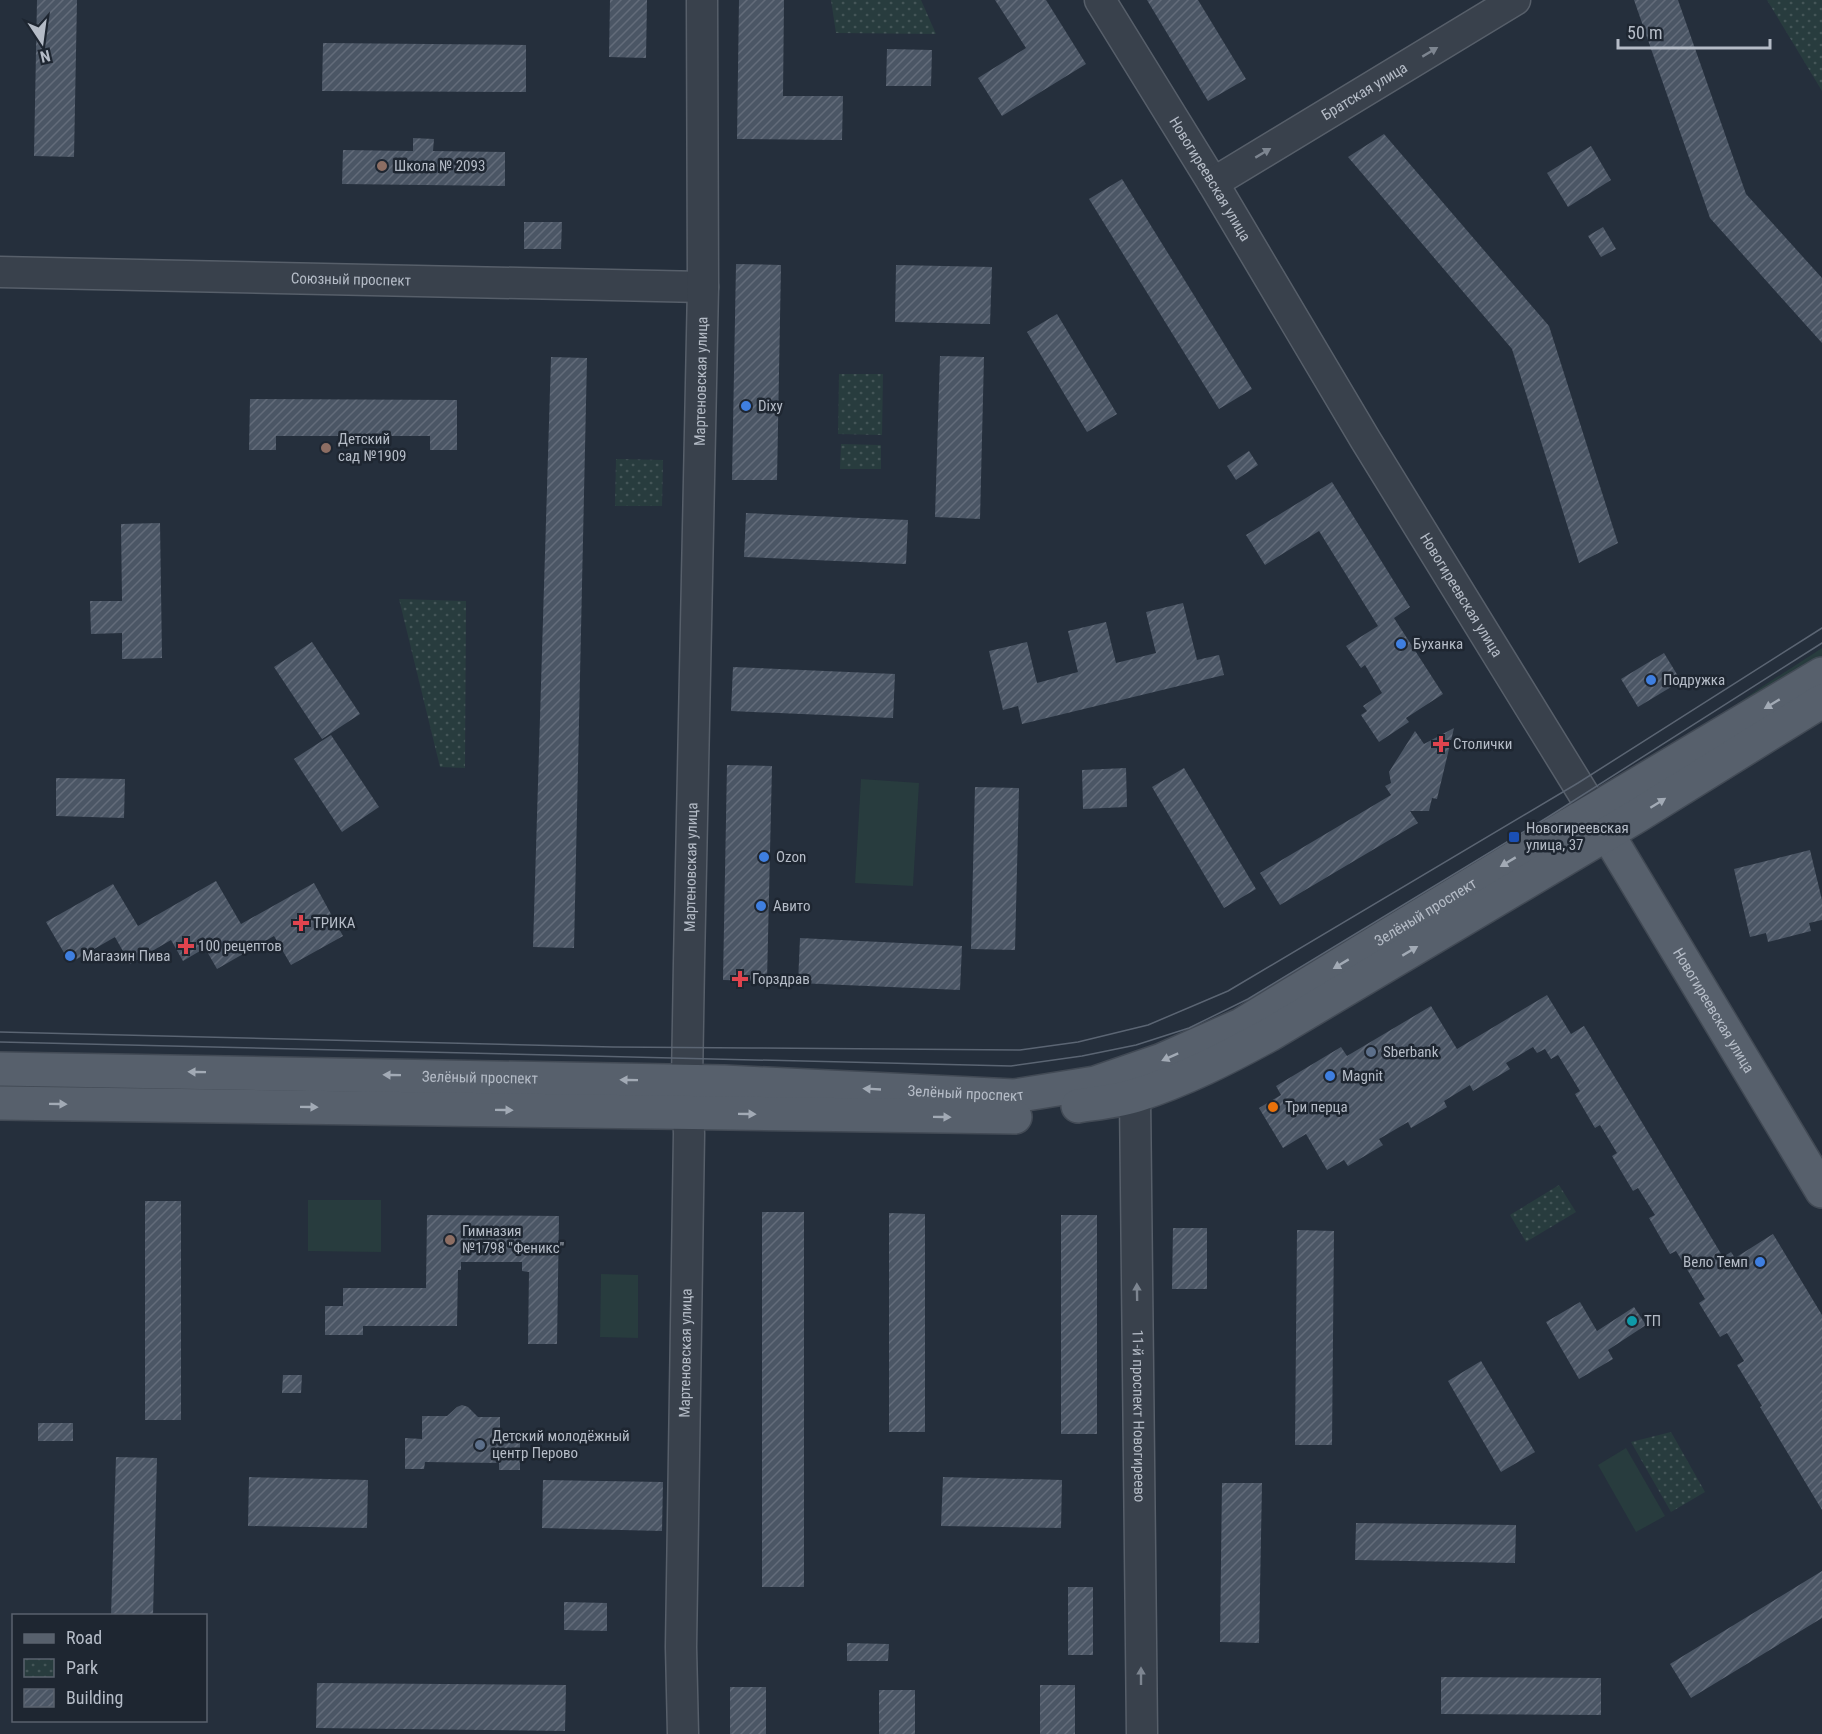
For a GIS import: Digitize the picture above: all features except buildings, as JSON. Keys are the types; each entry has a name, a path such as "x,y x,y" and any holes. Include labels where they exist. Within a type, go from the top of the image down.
{"main road":[{"name":"Зелёный проспект","path":"0,1103 1020,1117 1135,1096 1213,1065 1269,1035 1601,822 1822,674"},
{"name":"Зелёный проспект","path":"0,1069 687,1081 1014,1096 1095,1083 1162,1060 1241,1025 1601,822 1822,701"},
{"name":"Новогиреевская улица","path":"1601,822 1822,1191"}],"street":[{"name":"Мартеновская улица","path":"682,1734 681,1647 689,1113 687,1081 703,287 702,0"},
{"name":"Новогиреевская улица","path":"1100,0 1213,183 1365,439 1601,822"},
{"name":"Братская улица","path":"1213,183 1515,0"},
{"name":"Союзный проспект","path":"0,272 703,287"},
{"name":"11-й проспект Новогиреево","path":"1135,1096 1142,1734"}],"green space":[{"path":"831,0 921,0 936,34 836,33"},
{"path":"1767,0 1822,0 1822,91"},
{"path":"839,374 883,374 882,435 838,434"},
{"path":"841,444 881,445 881,469 840,469"},
{"path":"616,459 663,460 662,506 615,506"},
{"path":"399,599 466,601 465,768 440,767"},
{"path":"1822,648 1822,664 1630,778 1760,688"},
{"path":"861,779 919,783 913,886 855,883"},
{"path":"1559,1185 1576,1212 1526,1242 1510,1215"},
{"path":"308,1200 381,1200 381,1252 308,1251"},
{"path":"601,1274 638,1275 638,1338 600,1337"},
{"path":"1671,1432 1705,1492 1671,1512 1631,1442"},
{"path":"1626,1448 1665,1516 1636,1532 1598,1465"}],"tram line":[{"path":"0,1032 613,1047 1020,1050 1078,1042 1148,1025 1228,991 1578,783 1822,628"},
{"path":"0,1042 1011,1066 1082,1056 1136,1045 1189,1028 1248,999 1548,817 1822,643"}],"place":[{"name":"Школа № 2093","path":"382,166"},
{"name":"Dixy","path":"746,406"},
{"name":"Детский сад №1909","path":"326,448"},
{"name":"Буханка","path":"1401,644"},
{"name":"Подружка","path":"1651,680"},
{"name":"Столички","path":"1441,744"},
{"name":"Новогиреевская улица, 37","path":"1514,837"},
{"name":"Ozon","path":"764,857"},
{"name":"Авито","path":"761,906"},
{"name":"ТРИКА","path":"301,923"},
{"name":"100 рецептов","path":"186,946"},
{"name":"Магазин Пива","path":"70,956"},
{"name":"Горздрав","path":"740,979"},
{"name":"Sberbank","path":"1371,1052"},
{"name":"Magnit","path":"1330,1076"},
{"name":"Три перца","path":"1273,1107"},
{"name":"Гимназия №1798 \"Феникс\"","path":"450,1240"},
{"name":"Вело Темп","path":"1760,1262"},
{"name":"ТП","path":"1632,1321"},
{"name":"Детский молодёжный центр Перово","path":"480,1445"}]}
